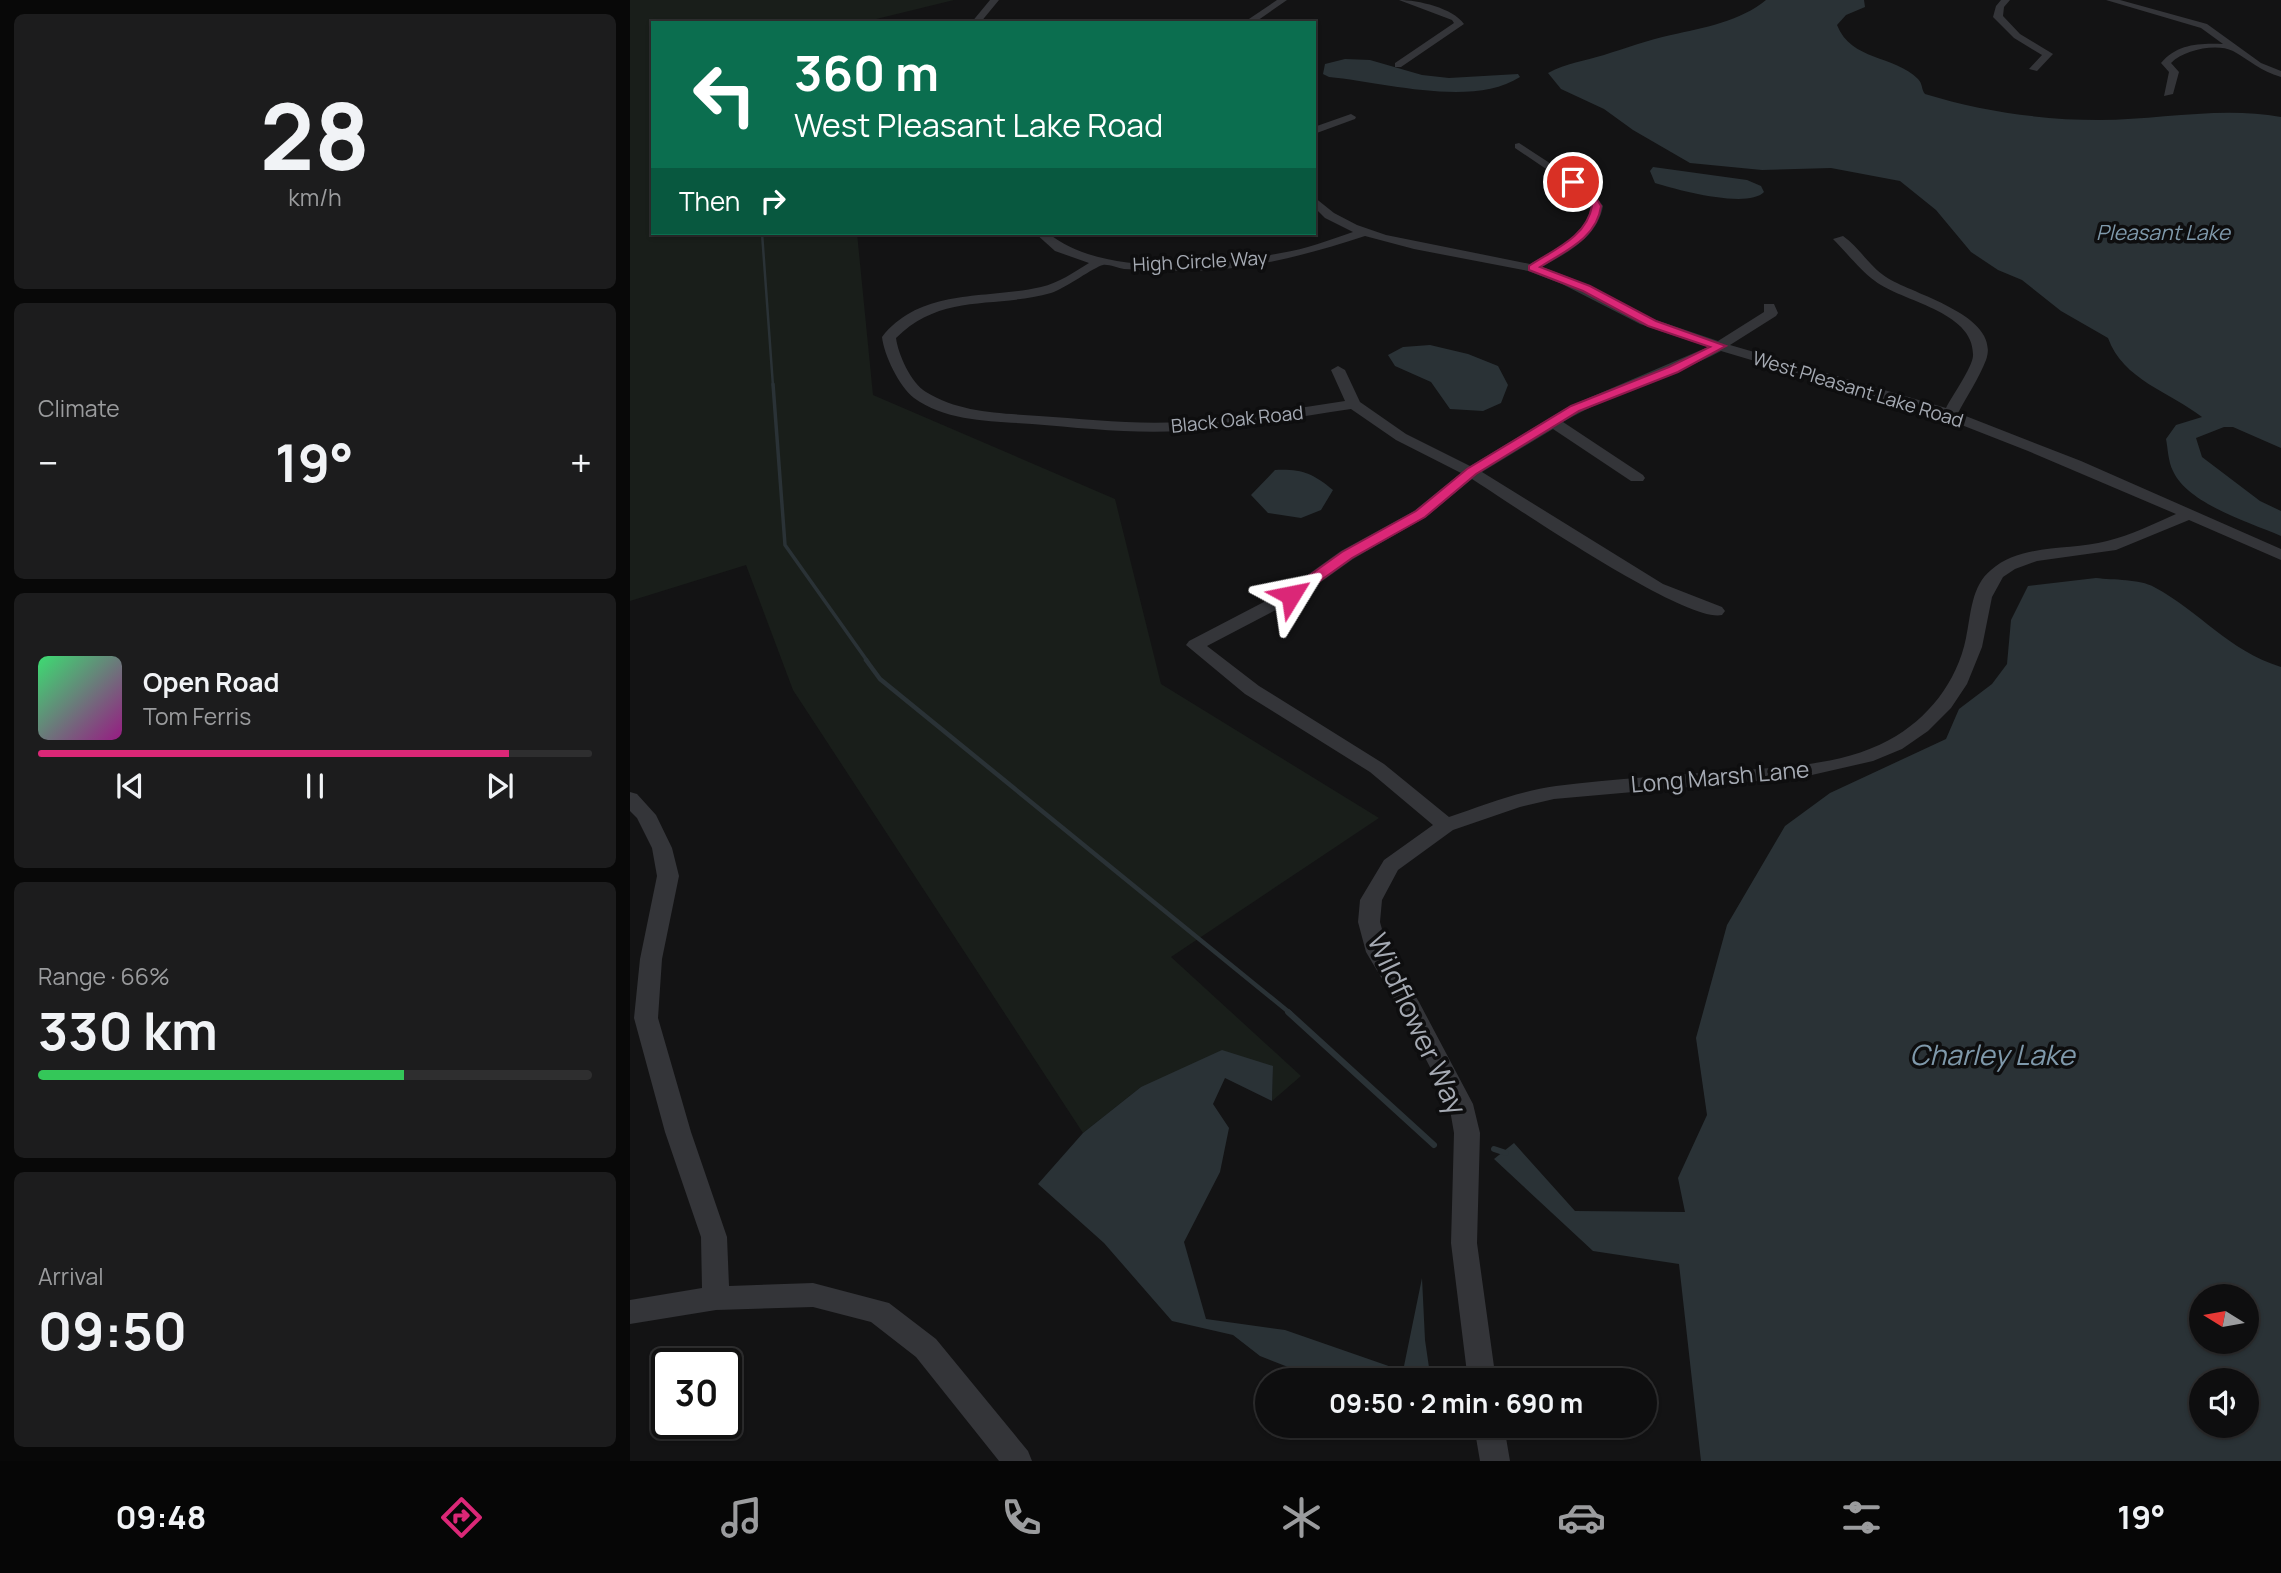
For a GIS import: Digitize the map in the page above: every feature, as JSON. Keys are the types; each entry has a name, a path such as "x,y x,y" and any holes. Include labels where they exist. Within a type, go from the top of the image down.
{"street":[{"path":"977,21 995,0"},
{"path":"1250,21 1283,0"},
{"path":"1398,65 1457,27 1459,22 1451,16 1403,0"},
{"path":"2006,0 2000,6 1998,17 2017,36 2048,54 2034,69"},
{"path":"2110,0 2195,23 2258,65 2281,74"},
{"path":"2168,94 2174,72 2166,62 2175,52 2189,48 2233,47"},
{"path":"1316,130 1351,117"},
{"path":"1519,146 1587,192 1597,206 1595,219 1587,232 1532,268"},
{"name":"West Pleasant Lake Road","path":"1316,202 1330,216 1364,232 1532,268 1586,289 1652,323 1720,346 1950,414 2281,555"},
{"name":"High Circle Way","path":"1043,235 1060,250 1100,262 1147,266 1238,263 1303,252 1364,232"},
{"path":"1839,239 1885,282 1956,316 1974,332 1981,349 1980,358 1950,414"},
{"name":"Black Oak Road","path":"1100,262 1066,283 1044,290 948,302 909,316 889,337 890,346 910,386 929,401 974,415 1131,427 1209,425 1354,404"},
{"path":"1446,825 1377,768 1252,690 1195,645 1291,595 1347,555 1420,514 1471,472 1554,423 1597,398 1674,369 1720,346 1771,313 1769,307"},
{"path":"1338,370 1354,404 1401,437 1471,472 1657,588 1716,611"},
{"path":"1554,423 1637,478"},
{"name":"Long Marsh Lane","path":"1446,825 1515,802 1554,793 1803,770 1867,756 1930,722 1945,702 1968,662 1990,580 1999,571 2034,557 2111,545 2145,534 2189,514"},
{"path":"630,799 646,815 662,848 668,876 651,959 646,1018 678,1132 714,1237 716,1298"},
{"name":"Wildflower Way","path":"1446,825 1391,866 1379,882 1371,900 1369,922 1377,952 1411,1008 1461,1104 1466,1133 1464,1242 1480,1368"},
{"path":"630,1312 716,1298 813,1296 879,1312 926,1348 1017,1461"},
{"path":"1491,1438 1495,1461"}],"shaded area":[{"path":"630,0 954,0 868,21 651,21 651,235 857,235 873,395 1115,499 1161,684 1379,818 1171,957 1301,1076 1272,1101 1273,1066 1141,1087 1083,1133 793,690 746,565 630,601"}],"water":[{"name":"Pleasant Lake","path":"1766,0 1864,0 1865,7 1846,15 1837,25 1844,37 1862,52 1908,71 1920,81 1925,94 1967,105 2077,120 2213,113 2281,117 2281,448 2233,427 2224,427 2196,438 2202,457 2260,501 2281,511 2281,536 2205,502 2181,483 2173,471 2166,439 2176,425 2202,417 2136,375 2115,352 2108,338 2061,311 2022,280 1998,270 1971,252 1936,210 1900,181 1831,168 1762,170 1690,163 1633,130 1604,109 1561,89 1548,73 1569,64 1645,42 1721,23"},
{"path":"1345,59 1370,60 1422,75 1449,78 1518,74 1520,77 1500,86 1478,91 1453,92 1401,87 1323,74 1325,64"},
{"path":"1653,167 1747,180 1761,186 1764,192 1756,197 1743,199 1695,193 1655,183 1650,171"},
{"path":"1430,345 1468,354 1498,366 1508,385 1501,403 1483,411 1450,409 1431,382 1395,366 1388,355 1403,347"},
{"path":"1275,470 1306,473 1333,490 1321,510 1301,518 1268,513 1251,495"},
{"name":"Charley Lake","path":"2096,578 2134,581 2154,587 2229,641 2262,660 2281,667 2281,1461 1701,1461 1679,1264 1593,1251 1494,1159 1514,1143 1575,1211 1685,1212 1678,1178 1707,1115 1696,1038 1727,925 1785,826 1830,793 1946,739 1959,709 1992,684 2007,664 2011,620 2028,586"},
{"path":"1222,1050 1273,1066 1272,1101 1225,1078 1213,1104 1229,1128 1220,1172 1184,1242 1206,1319 1285,1330 1394,1368 1291,1368 1260,1356 1233,1335 1172,1321 1104,1243 1038,1184 1083,1133 1141,1087"},
{"path":"1422,1278 1429,1368 1404,1368"}],"waterway":[{"path":"762,235 773,386"},
{"path":"773,384 785,545 868,662"},
{"path":"866,660 880,679 1290,1013"},
{"path":"1288,1012 1434,1145"},
{"path":"1494,1149 1506,1153"}],"route":[{"path":"1291,595 1370,540 1420,514 1471,472 1575,409 1674,369 1720,346 1634,316 1570,281 1532,268 1587,232 1595,219 1597,206 1587,192 1573,182"}]}
